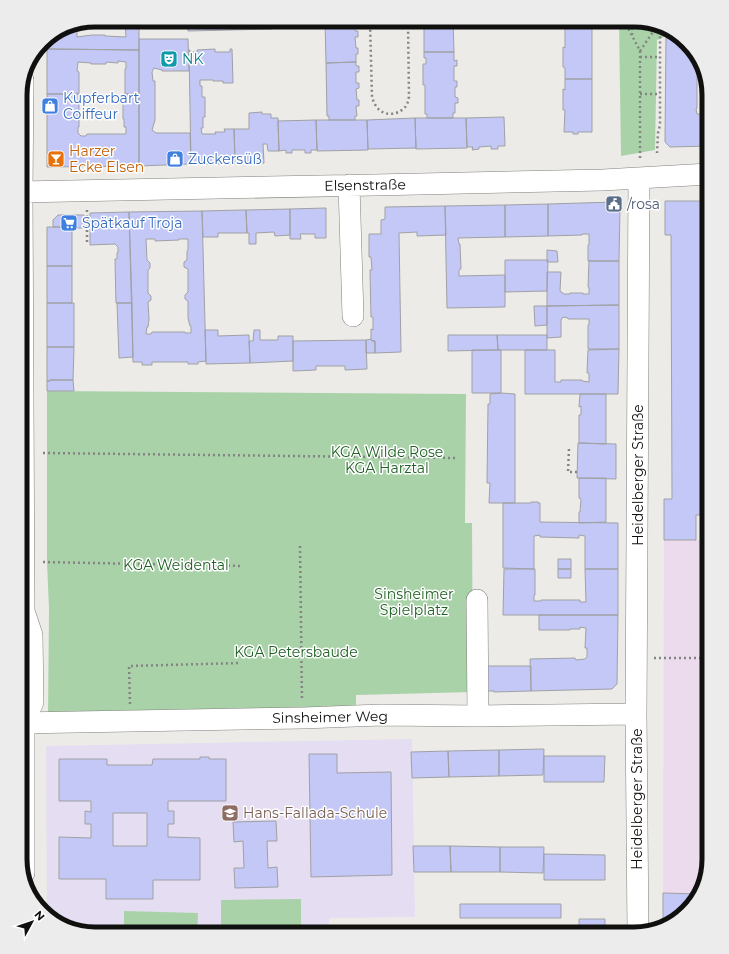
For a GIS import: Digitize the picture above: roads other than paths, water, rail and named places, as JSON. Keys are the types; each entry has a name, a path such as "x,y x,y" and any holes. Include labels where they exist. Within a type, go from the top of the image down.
{"street":[{"name":"Elsenstraße","path":"27,192 603,180 702,174"},
{"name":"Heidelberger Straße","path":"638,927 636,714 639,178"},
{"path":"350,185 353,316"},
{"path":"477,600 478,716"},
{"path":"27,626 32,635 33,702 27,711"},
{"name":"Sinsheimer Weg","path":"27,720 130,721 381,715 478,716 636,714"}],"place":[{"name":"NK","path":"169,59"},
{"name":"Kupferbart Coiffeur","path":"50,106"},
{"name":"Harzer Ecke Elsen","path":"56,159"},
{"name":"Zuckersüß","path":"175,159"},
{"name":"/rosa","path":"614,204"},
{"name":"Spätkauf Troja","path":"69,223"},
{"name":"Hans-Fallada-Schule","path":"230,813"}],"park label":[{"name":"KGA Wilde Rose KGA Harztal","path":"387,460"},
{"name":"KGA Weidental","path":"176,565"},
{"name":"Sinsheimer Spielplatz","path":"414,602"},
{"name":"KGA Petersbaude","path":"296,652"}]}
